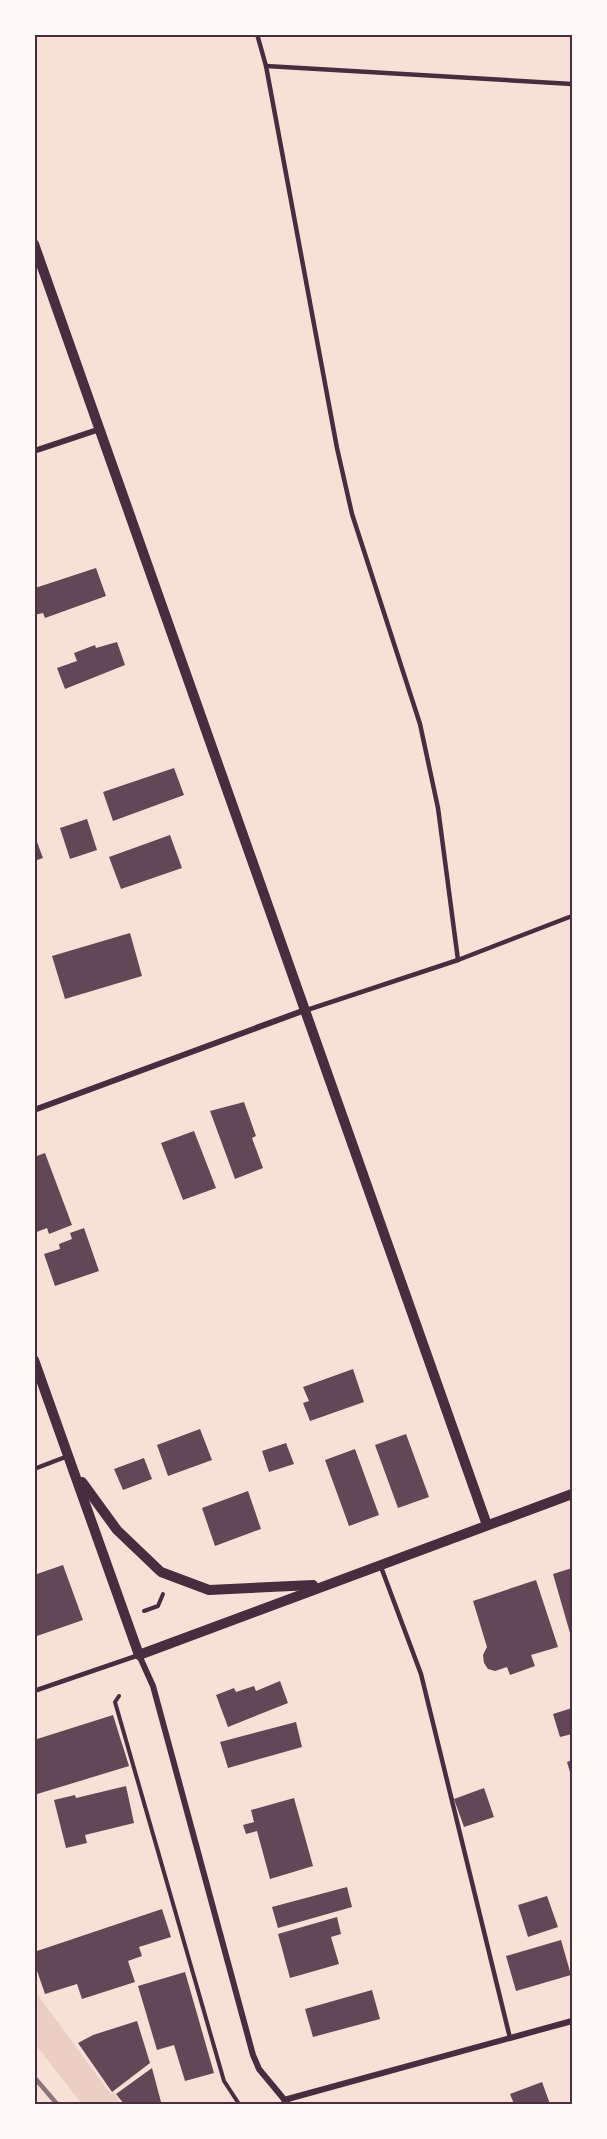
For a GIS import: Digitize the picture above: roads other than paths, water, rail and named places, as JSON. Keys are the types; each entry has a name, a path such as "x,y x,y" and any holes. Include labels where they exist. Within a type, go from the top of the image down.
{"street":[{"path":"34,244 487,1525"},
{"path":"34,451 100,429"},
{"path":"34,1110 305,1010"},
{"path":"34,1360 139,1655 153,1686 253,2055 259,2069 286,2102 573,2021"},
{"path":"74,1472 117,1530 161,1572 209,1590 326,1584"},
{"path":"139,1655 573,1494"}],"lane":[{"path":"257,34 266,66 344,481 352,514 420,724 436,797 458,960"},
{"path":"266,66 573,84"},
{"path":"305,1010 458,960 573,916"},
{"path":"34,1469 69,1456"},
{"path":"380,1564 421,1674 510,2038"},
{"path":"34,1691 139,1655"}],"railway":[{"path":"34,2077 57,2104"}]}
